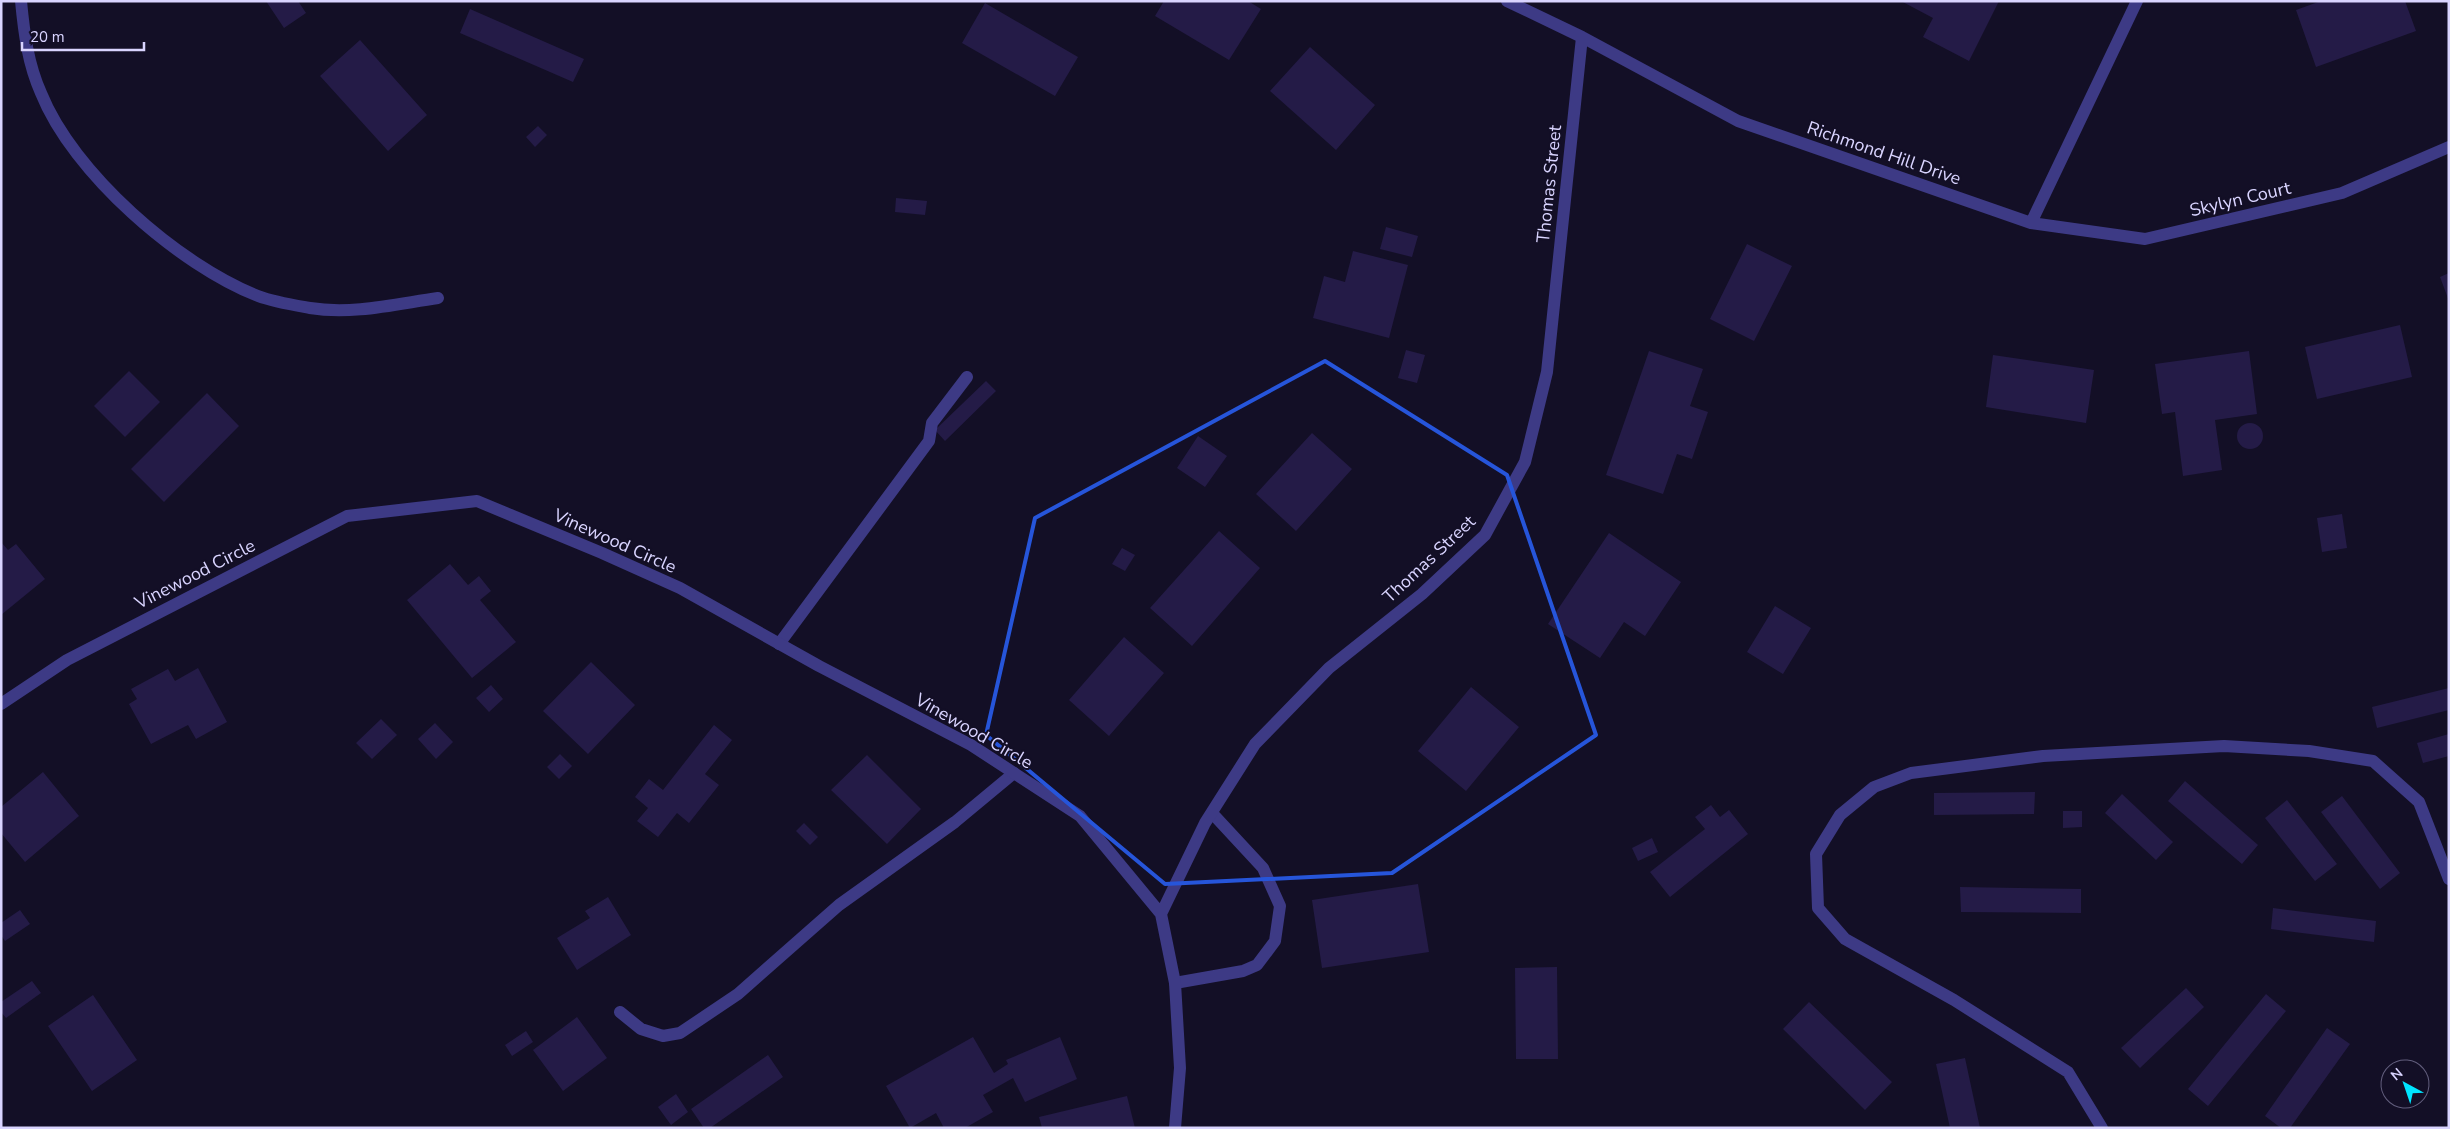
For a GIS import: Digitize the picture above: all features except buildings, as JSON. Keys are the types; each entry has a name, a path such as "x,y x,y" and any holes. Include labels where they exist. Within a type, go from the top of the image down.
{"street":[{"path":"21,1 24,34 31,66 41,95 57,124 108,189 140,220 179,253 216,276 259,296 311,308 345,311 438,298"},
{"path":"2031,223 2137,1"},
{"name":"Richmond Hill Drive","path":"1511,2 1738,121 2031,223"},
{"name":"Thomas Street","path":"1161,914 1212,812 1255,744 1329,668 1422,594 1485,534 1525,462 1547,372 1582,38"},
{"name":"Skylyn Court","path":"2031,223 2144,239 2342,193 2449,147"},
{"path":"779,644 929,441 932,423 967,377"},
{"name":"Vinewood Circle","path":"1,704 67,660 347,516 477,501 680,588 779,644 971,745 1080,816 1161,914"},
{"path":"2102,1128 2068,1072 1954,1000 1845,939 1818,908 1816,854 1840,815 1874,788 1911,773 2043,756 2224,746 2327,754 2373,761 2419,802 2449,880"},
{"path":"620,1012 641,1029 663,1036 680,1034 738,994 839,905 955,822 1014,773"},
{"path":"1175,983 1243,971 1257,965 1275,941 1280,906 1263,868 1212,812"},
{"path":"1161,914 1175,983 1180,1068 1175,1128"}],"highlighted area":[{"path":"1325,361 1507,475 1596,735 1392,873 1165,884 986,735 1035,518"}]}
